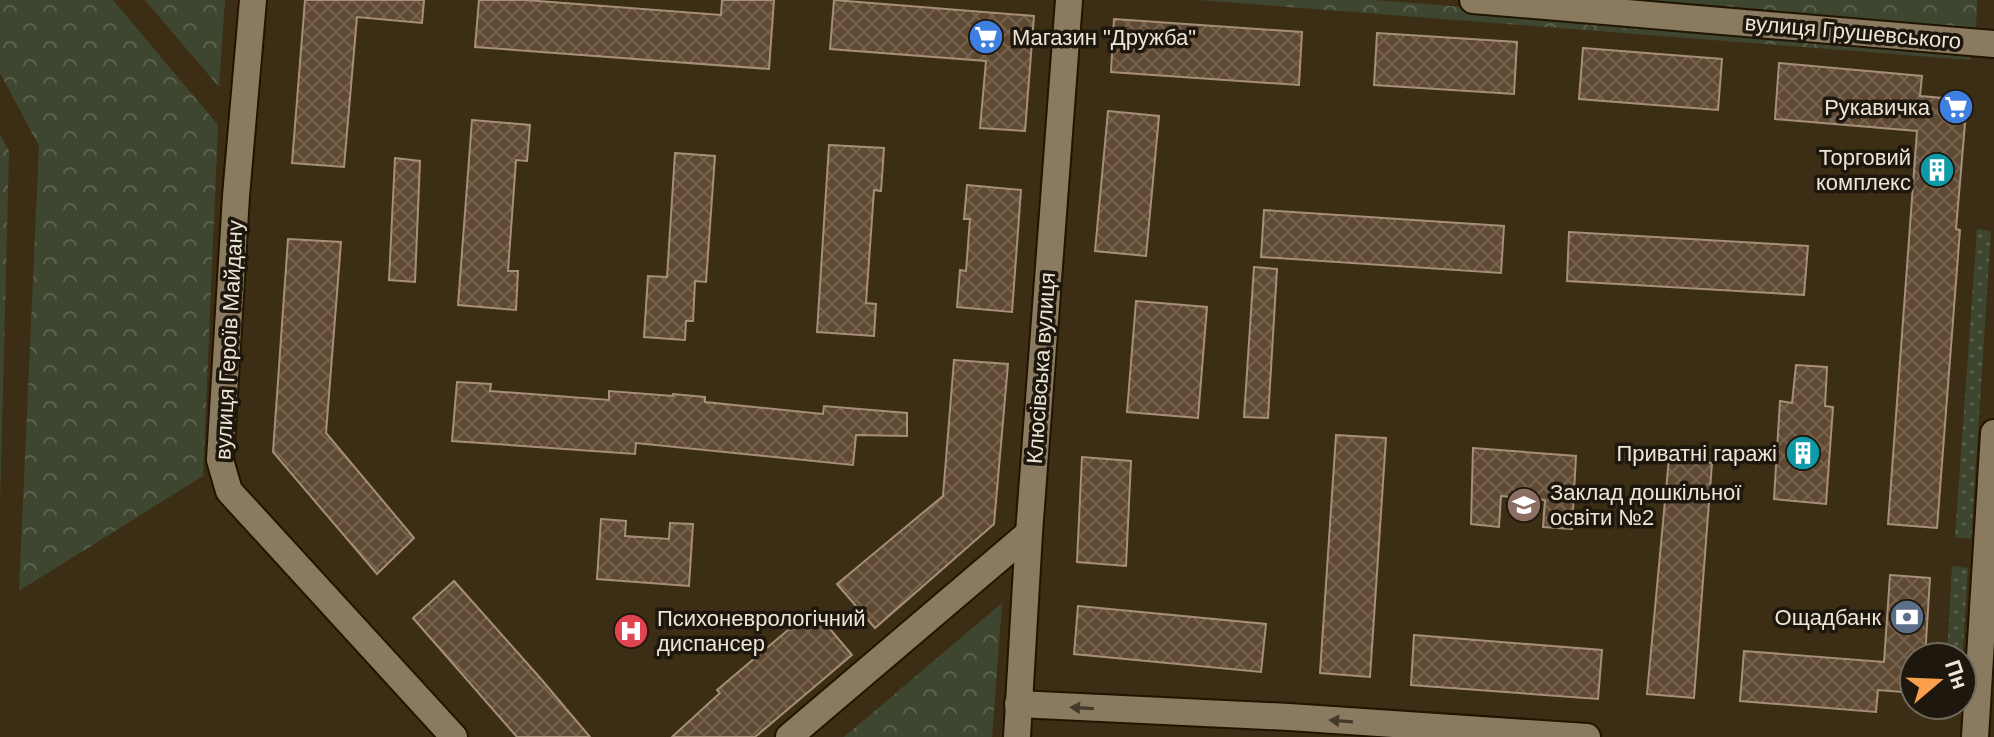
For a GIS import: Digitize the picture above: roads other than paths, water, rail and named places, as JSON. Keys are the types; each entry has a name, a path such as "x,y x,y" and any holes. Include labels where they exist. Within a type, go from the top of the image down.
{"street":[{"name":"вулиця Героїв Майдану","path":"253,0 235,212 220,460 229,491 454,737"},
{"name":"Клюсівська вулиця","path":"1017,737 1069,0"},
{"name":"вулиця Грушевського","path":"1473,0 1994,44"},
{"path":"1975,737 1994,433"},
{"path":"789,737 1029,533"},
{"path":"1018,704 1289,717 1587,737"}],"place":[{"name":"Магазин \"Дружба\"","path":"986,37"},
{"name":"Рукавичка","path":"1956,107"},
{"name":"Торговий комплекс","path":"1937,170"},
{"name":"Приватні гаражі","path":"1803,453"},
{"name":"Заклад дошкільної освіти №2","path":"1524,505"},
{"name":"Ощадбанк","path":"1907,617"},
{"name":"Психоневрологічний диспансер","path":"631,631"}]}
